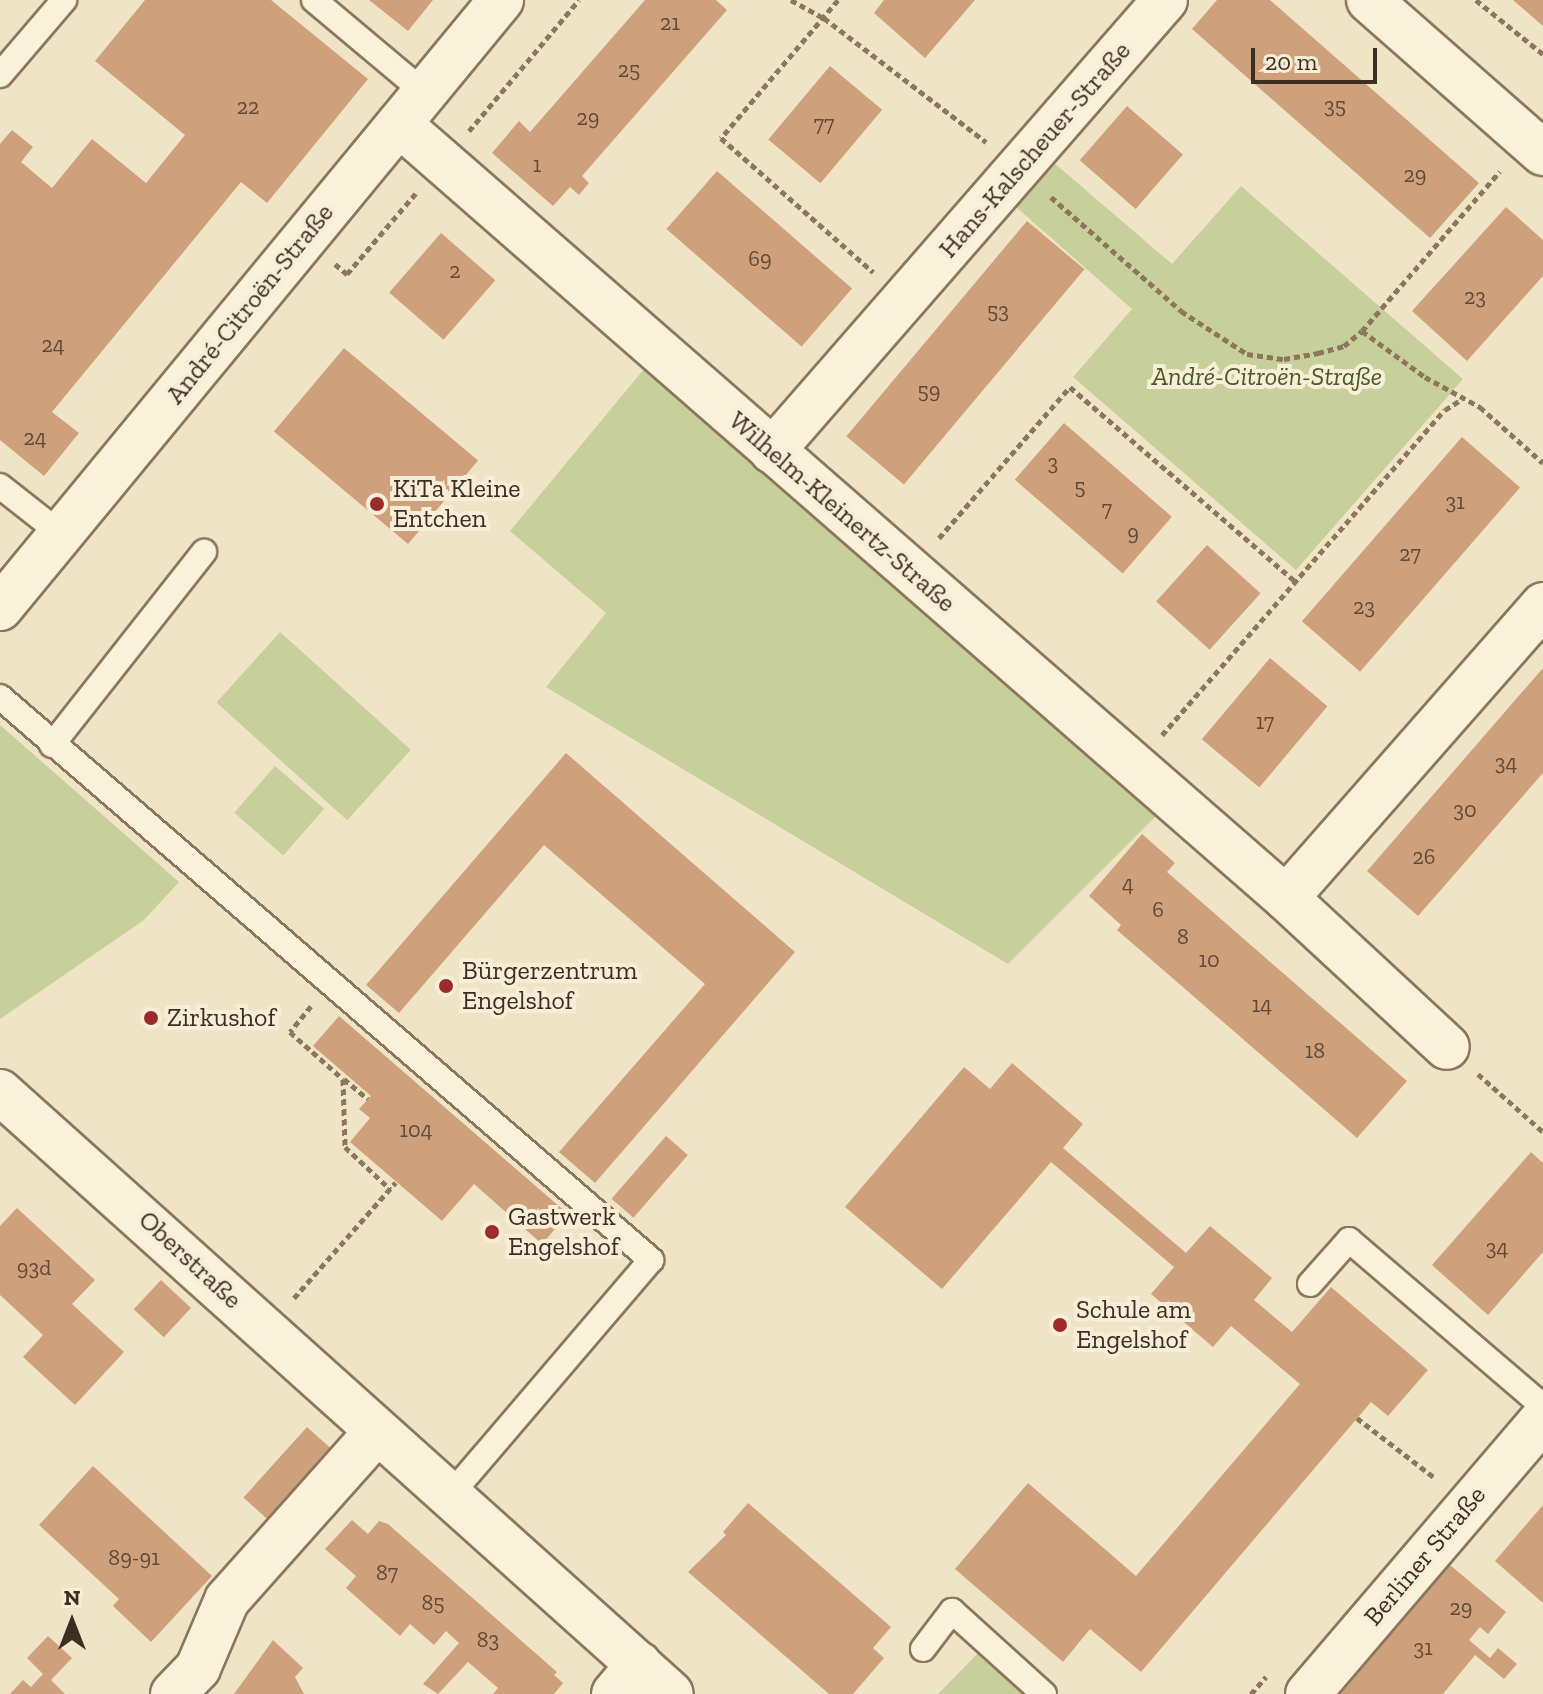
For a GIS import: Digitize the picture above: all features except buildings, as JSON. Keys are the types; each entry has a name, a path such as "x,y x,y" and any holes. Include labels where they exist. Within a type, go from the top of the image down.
{"street":[{"name":"André-Citroën-Straße","path":"0,608 501,0"},
{"name":"Hans-Kalscheuer-Straße","path":"772,451 1165,0"},
{"path":"1369,0 1536,146"},
{"name":"Wilhelm-Kleinertz-Straße","path":"412,109 772,451 1286,898 1447,1047"},
{"path":"1286,898 1543,605"},
{"name":"Oberstraße","path":"0,1092 223,1287 267,1333 448,1498 627,1679 671,1694"},
{"name":"Berliner Straße","path":"1308,1694 1543,1419"},
{"path":"173,1694 198,1668 227,1600 376,1433"}],"lane":[{"path":"0,75 64,0"},
{"path":"314,0 412,109"},
{"path":"0,486 61,534"},
{"path":"52,745 204,552"},
{"path":"0,697 52,745 333,981 651,1260 448,1498"},
{"path":"1310,1284 1349,1240 1543,1406"},
{"path":"923,1649 952,1611 1044,1694"}],"path":[{"path":"791,0 824,18 1019,169 1181,311 1247,354 1284,359 1344,346 1362,331 1536,146"},
{"path":"838,0 721,138 905,300"},
{"path":"1476,0 1543,54"},
{"path":"1362,331 1462,399 1480,407 1543,463"},
{"path":"910,572 1070,387 1296,582"},
{"path":"1135,767 1445,410 1462,399"},
{"path":"333,981 290,1032 368,1099"},
{"path":"1447,1047 1543,1132"},
{"path":"343,1079 345,1147 390,1189"},
{"path":"267,1333 396,1182"},
{"path":"1357,1418 1435,1478"}],"green space":[{"name":"André-Citroën-Straße","path":"1053,162 1172,264 1241,186 1463,379 1296,570 1073,377 1132,309 1015,206"},
{"path":"644,369 1157,815 1008,964 546,687 606,613 510,531"},
{"path":"280,632 411,750 347,820 216,703"},
{"path":"0,725 179,882 144,920 0,1019"},
{"path":"275,766 324,809 283,855 234,813"},
{"path":"984,1647 1034,1694 938,1694"}],"place":[{"name":"KiTa Kleine Entchen","path":"377,504"},
{"name":"Bürgerzentrum Engelshof","path":"446,986"},
{"name":"Zirkushof","path":"151,1018"},
{"name":"Gastwerk Engelshof","path":"492,1232"},
{"name":"Schule am Engelshof","path":"1060,1325"}]}
